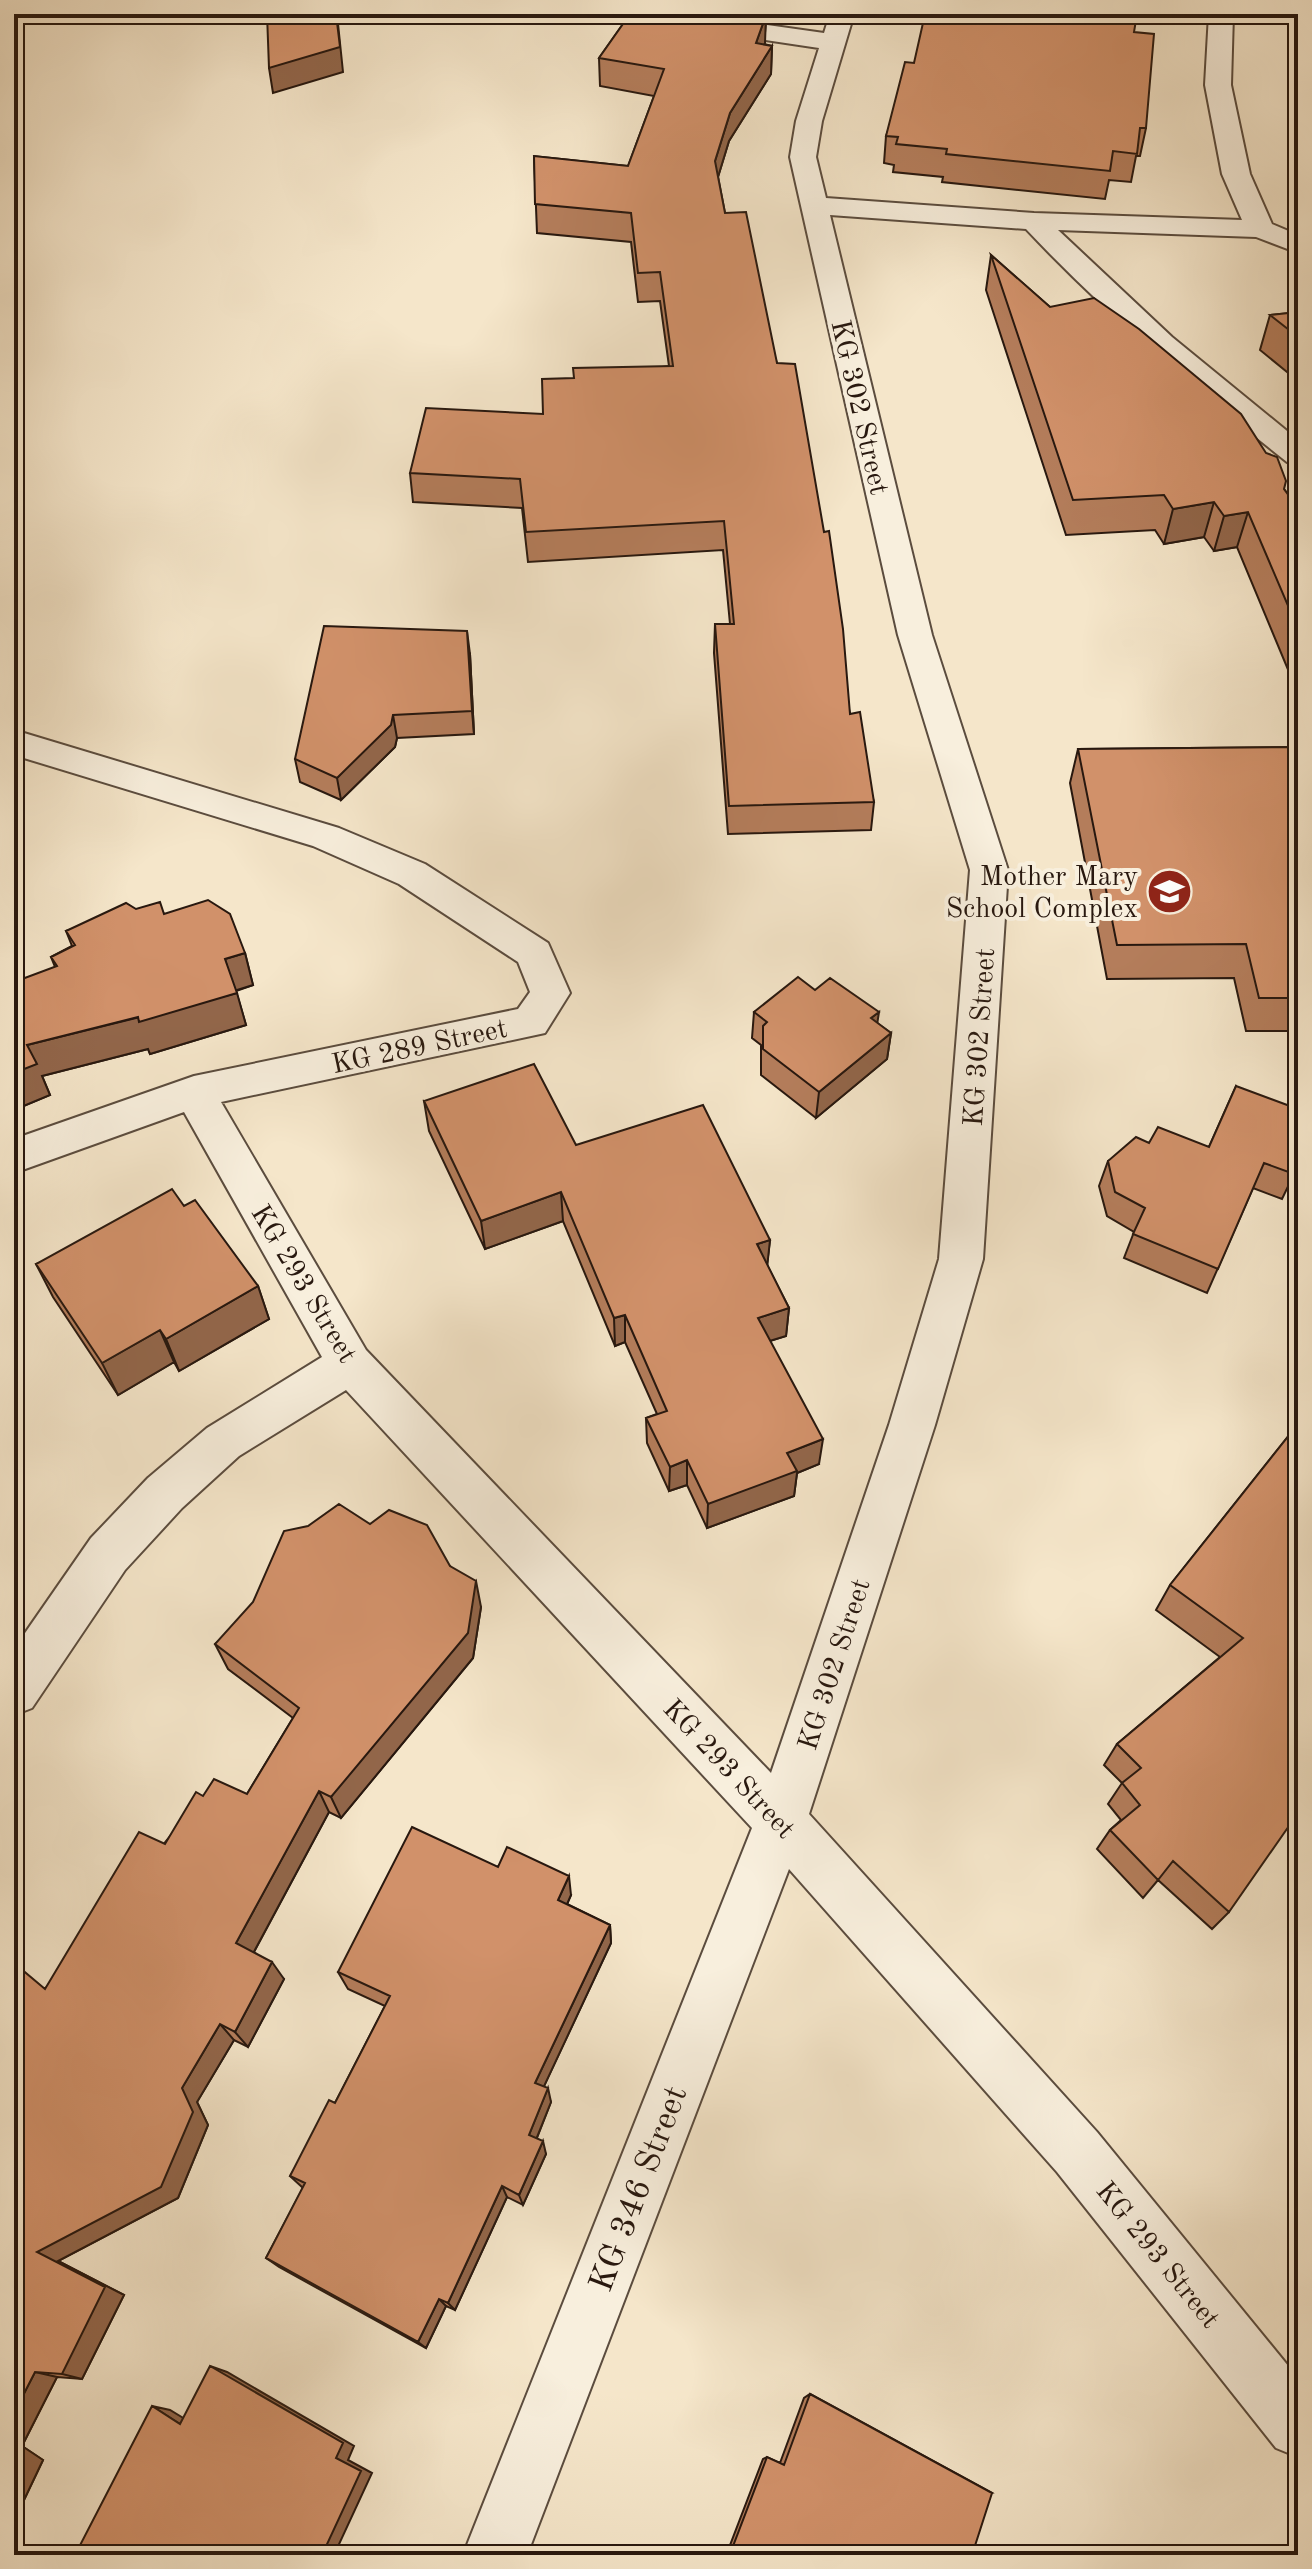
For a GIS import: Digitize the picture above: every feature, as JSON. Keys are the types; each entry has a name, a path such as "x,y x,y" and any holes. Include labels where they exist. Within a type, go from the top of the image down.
{"street":[{"path":"637,14 838,28"},
{"path":"1221,14 1218,85 1236,174 1260,229"},
{"name":"KG 302 Street","path":"781,1821 912,1425 961,1259 989,870 915,635 803,157 809,121 838,28"},
{"path":"813,205 1034,221 1260,229 1298,245"},
{"path":"1034,221 1082,273 1168,351 1298,455"},
{"name":"KG 289 Street","path":"14,742 326,837 412,874 534,953 550,993 531,1022 194,1092 14,1156"},
{"name":"KG 293 Street","path":"194,1092 350,1364 781,1821 1077,2152 1298,2426"},
{"path":"14,1691 108,1554 165,1493 223,1442 350,1364"},
{"name":"KG 346 Street","path":"495,2555 781,1821"}],"building":[{"path":"267,14 336,14 340,47 269,68"},
{"path":"630,14 766,15 756,43 772,46 730,113 715,161 725,213 746,212 777,363 795,364 824,532 829,531 843,629 850,714 860,712 874,802 729,806 715,624 734,624 724,521 526,532 520,479 410,473 426,408 543,414 542,379 574,378 573,368 673,366 660,272 638,273 631,213 535,204 534,156 628,166 664,69 599,58"},
{"path":"925,14 1137,14 1134,32 1154,34 1146,128 1140,128 1137,154 1113,151 1110,171 946,154 947,149 896,144 898,137 886,136 905,62 914,63"},
{"path":"991,255 1050,307 1094,298 1139,329 1241,414 1266,453 1277,457 1286,481 1284,489 1298,508 1298,629 1248,512 1224,516 1214,502 1173,509 1164,495 1073,500"},
{"path":"1298,312 1298,337 1270,315"},
{"path":"324,626 467,631 472,711 393,715 391,725 337,778 295,759"},
{"path":"1298,747 1298,998 1259,998 1246,944 1117,945 1078,749"},
{"path":"208,900 230,914 245,953 225,959 237,993 139,1022 138,1017 27,1045 37,1064 14,1073 14,982 57,966 51,957 75,945 66,931 126,903 136,909 160,902 164,914"},
{"path":"798,977 815,990 830,978 879,1012 871,1018 891,1033 819,1092 763,1049 763,1026 767,1022 754,1012"},
{"path":"534,1064 576,1145 703,1105 770,1240 757,1244 789,1308 758,1318 823,1439 787,1453 797,1471 708,1504 687,1460 670,1467 646,1418 667,1411 625,1315 614,1318 561,1192 481,1221 424,1101"},
{"path":"1236,1086 1298,1109 1298,1165 1294,1174 1264,1163 1218,1269 1133,1234 1145,1208 1115,1192 1108,1161 1136,1137 1149,1143 1158,1127 1209,1147"},
{"path":"172,1189 184,1206 195,1200 258,1286 166,1339 160,1330 102,1363 36,1264"},
{"path":"1298,1424 1298,1813 1229,1912 1173,1861 1158,1880 1110,1830 1140,1805 1122,1783 1141,1768 1117,1744 1243,1638 1170,1585"},
{"path":"339,1504 370,1524 389,1510 427,1525 450,1566 476,1581 468,1633 331,1797 319,1791 236,1943 272,1962 235,2032 220,2024 182,2088 193,2112 161,2187 37,2252 105,2287 62,2374 35,2372 14,2413 14,1963 45,1989 139,1832 165,1844 196,1792 203,1796 214,1779 247,1794 299,1708 215,1644 253,1602 284,1531 308,1526"},
{"path":"412,1827 498,1867 507,1847 569,1876 558,1900 610,1925 535,2083 548,2088 529,2135 543,2141 519,2195 502,2186 448,2303 439,2299 418,2342 266,2258 305,2183 290,2176 329,2100 335,2103 390,1996 338,1972"},
{"path":"210,2366 343,2443 336,2458 361,2471 322,2555 75,2555 152,2406 180,2424"},
{"path":"810,2394 992,2493 972,2555 730,2554 767,2457 784,2465"},
{"path":"14,2454 20,2458 14,2471"}],"place":[{"name":"Mother Mary School Complex","path":"1169,891"}]}
